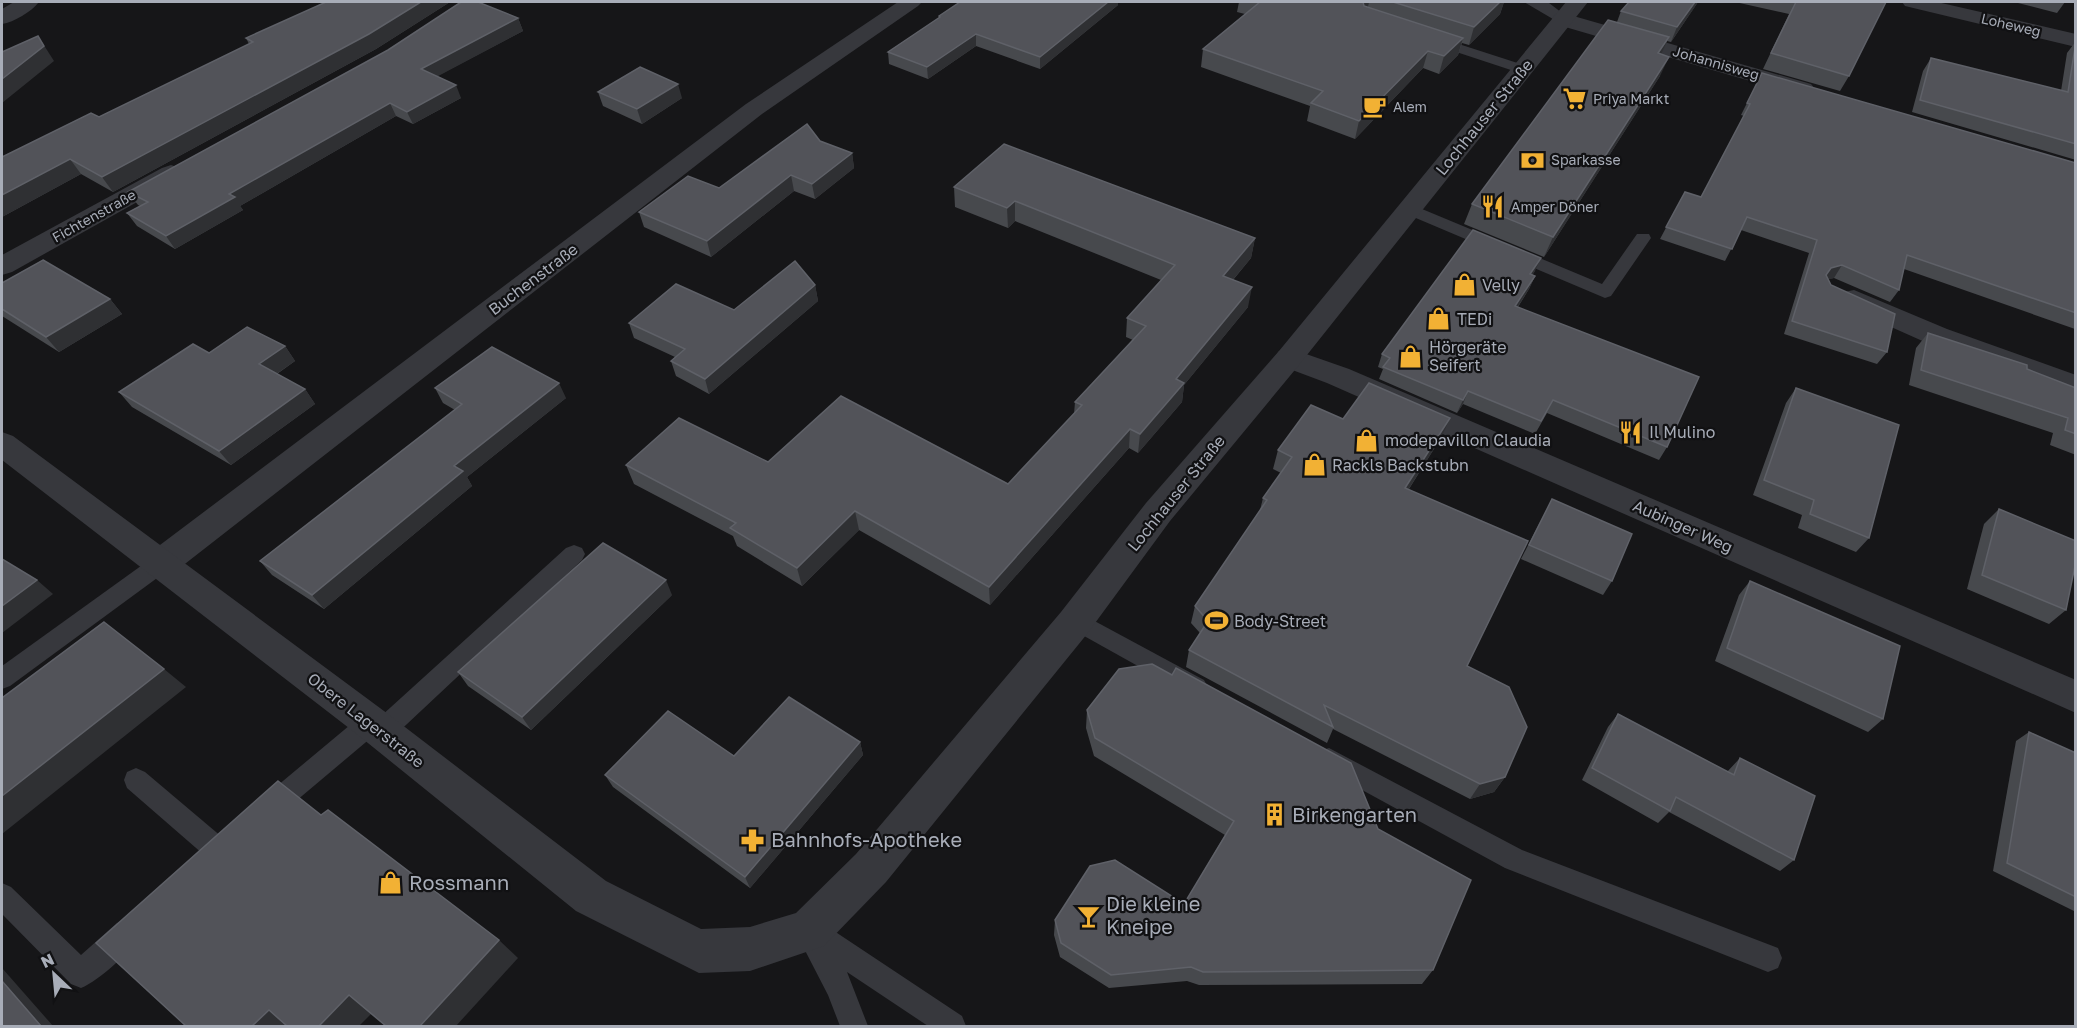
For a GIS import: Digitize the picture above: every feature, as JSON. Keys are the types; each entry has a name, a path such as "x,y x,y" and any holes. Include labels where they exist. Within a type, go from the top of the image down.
{"street":[{"path":"2,18 28,2"},
{"name":"Buchenstraße","path":"160,564 754,109 911,2"},
{"name":"Loheweg","path":"1912,2 2076,41"},
{"name":"Lochhauser Straße","path":"750,949 809,931 872,868 1076,620 1158,512 1289,358 1570,10"},
{"name":"Johannisweg","path":"1570,10 1824,95"},
{"name":"Fichtenstraße","path":"2,266 188,164"},
{"path":"1833,289 1937,336 2076,387"},
{"name":"Aubinger Weg","path":"1289,358 1338,376 2076,697"},
{"name":"Obere Lagerstraße","path":"2,444 376,727 591,896 699,951 750,949"}],"lane":[{"path":"1531,2 1570,10"},
{"path":"1421,36 1522,69"},
{"path":"1410,209 1605,292 1643,238"},
{"path":"136,780 228,844 376,727 574,554"},
{"path":"2,678 160,564"},
{"path":"1076,620 1212,696"},
{"path":"1306,747 1514,859 1768,957"},
{"path":"2,896 81,974 141,921"},
{"path":"809,931 840,988 854,1026"},
{"path":"809,931 952,1026"}],"building":[{"path":"326,2 421,2 369,34 102,177 70,159 2,195 2,157 91,113 99,117 253,42 246,38"},
{"path":"461,2 478,2 518,18 421,69 456,85 407,112 390,103 229,194 235,197 166,236 127,213 148,202 128,192 388,50"},
{"path":"960,2 1108,2 1040,57 976,34 927,67 888,52"},
{"path":"1260,2 1363,2 1364,6 1463,38 1444,56 1428,51 1359,121 1311,103 1323,91 1203,49"},
{"path":"1393,2 1500,2 1474,27"},
{"path":"1629,2 1695,2 1677,27 1621,11"},
{"path":"1796,2 1886,2 1849,76 1771,53"},
{"path":"1608,20 1669,37 1658,53 1669,57 1553,237 1472,204"},
{"path":"38,36 44,46 2,79 2,52"},
{"path":"2076,41 2076,144 1920,100 1931,58 2068,92"},
{"path":"640,67 678,84 637,109 598,92"},
{"path":"1762,73 2076,163 2076,313 1907,255 1899,290 1842,265 1831,268 1826,275 1831,285 1895,314 1887,352 1792,321 1817,240 1747,217 1732,249 1666,227 1685,192 1701,197 1750,104 1747,103"},
{"path":"807,124 820,141 852,153 812,184 791,175 707,241 639,212 688,176 719,188"},
{"path":"1004,144 1255,238 1223,276 1252,287 1176,379 1184,383 1140,434 1130,429 989,587 855,511 797,568 730,528 736,523 626,465 679,418 768,462 841,396 1008,484 1082,405 1075,402 1146,326 1127,318 1175,265 1015,201 1007,208 954,187"},
{"path":"1473,230 1541,258 1530,274 1535,276 1515,306 1699,377 1667,447 1553,400 1541,421 1468,391 1463,400 1383,367 1390,358 1382,354"},
{"path":"43,260 110,299 46,337 2,309 2,283"},
{"path":"795,261 815,285 705,379 671,361 685,349 629,323 676,284 734,310"},
{"path":"247,327 285,346 259,364 305,389 219,451 119,392 193,344 209,353"},
{"path":"1928,333 2027,365 2027,369 2076,388 2076,434 2065,430 2068,418 1921,370"},
{"path":"492,347 559,383 454,466 463,471 312,595 260,561 462,404 435,388"},
{"path":"1369,383 1450,418 1405,488 1528,541 1467,666 1509,687 1527,727 1505,777 1480,784 1324,705 1333,727 1189,650 1208,621 1195,606 1267,500 1263,498 1292,457 1278,450 1311,405 1343,419"},
{"path":"1796,388 1899,425 1869,538 1810,514 1814,500 1764,480"},
{"path":"1552,499 1632,534 1612,581 1529,545"},
{"path":"1999,509 2076,541 2076,561 2066,610 1982,575"},
{"path":"603,543 666,580 522,717 458,672"},
{"path":"2,559 37,580 2,606"},
{"path":"1750,581 1900,646 1883,719 1727,648"},
{"path":"104,622 164,669 2,796 2,698"},
{"name":"Birkengarten","path":"1152,664 1172,675 1176,668 1351,763 1378,829 1471,880 1433,970 1203,972 1191,967 1111,975 1061,943 1055,920 1090,866 1115,860 1184,904 1234,821 1095,738 1087,710 1119,669"},
{"path":"789,697 860,742 745,877 605,775 668,711 734,756"},
{"path":"1618,714 1734,775 1740,758 1815,796 1794,860 1676,797 1670,811 1592,768"},
{"path":"2029,732 2076,753 2076,897 2007,863"},
{"path":"278,781 321,815 328,810 499,940 420,1026 386,1026 349,995 319,1026 287,1026 269,1010 252,1026 186,1026 96,943"},
{"path":"2,981 41,1026 2,1026"}],"place":[{"name":"Priya Markt","path":"1575,99"},
{"name":"Alem","path":"1375,107"},
{"name":"Sparkasse","path":"1533,160"},
{"name":"Amper Döner","path":"1493,207"},
{"name":"Velly","path":"1464,285"},
{"name":"TEDi","path":"1439,319"},
{"name":"Hörgeräte Seifert","path":"1411,356"},
{"name":"Il Mulino","path":"1631,432"},
{"name":"modepavillon Claudia","path":"1367,440"},
{"name":"Rackls Backstubn","path":"1314,465"},
{"name":"Body-Street","path":"1216,621"},
{"name":"Birkengarten","path":"1274,815"},
{"name":"Bahnhofs-Apotheke","path":"753,840"},
{"name":"Rossmann","path":"391,883"},
{"name":"Die kleine Kneipe","path":"1088,916"}]}
